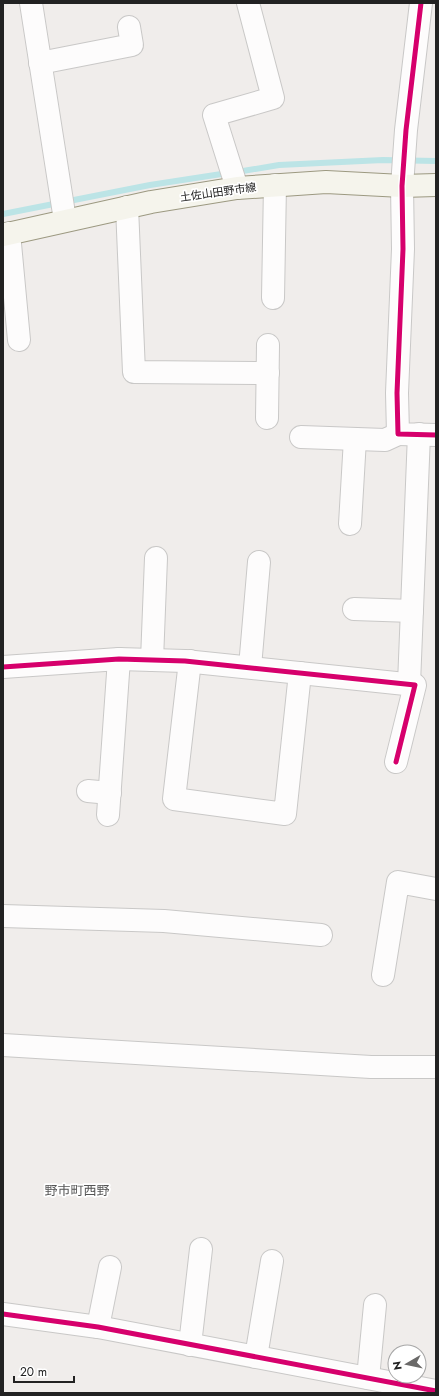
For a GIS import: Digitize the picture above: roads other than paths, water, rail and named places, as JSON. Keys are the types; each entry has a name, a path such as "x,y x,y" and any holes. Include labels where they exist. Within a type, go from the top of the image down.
{"main road":[{"name":"土佐山田野市線","path":"6,234 64,218 237,187 326,182 402,186 436,185"}],"street":[{"path":"31,3 64,218"},
{"path":"237,187 214,115 273,98 248,3"},
{"path":"409,684 418,434 397,393 403,249 402,186 406,130 421,3"},
{"path":"40,64 132,45 129,27"},
{"path":"273,298 275,186"},
{"path":"127,207 134,372 268,373"},
{"path":"6,234 19,340"},
{"path":"267,418 268,345"},
{"path":"301,437 385,440 418,434"},
{"path":"350,524 355,439"},
{"path":"152,660 156,558"},
{"path":"250,667 259,562"},
{"path":"354,609 412,611"},
{"path":"108,815 99,792 118,659"},
{"path":"3,667 118,659 190,661 416,685 396,762"},
{"path":"190,661 174,799 285,814 300,673"},
{"path":"383,975 398,882 436,889"},
{"path":"3,916 164,921 321,935"},
{"path":"3,1045 371,1067 436,1067"},
{"path":"190,1345 201,1249"},
{"path":"256,1357 272,1261"},
{"path":"98,1328 110,1267"},
{"path":"368,1378 375,1305"},
{"path":"3,1314 98,1328 436,1391"}],"waterway":[{"path":"237,172 279,165 383,160 436,161"},
{"path":"3,214 150,185 228,173"}],"district":[{"name":"野市町西野","path":"77,1190"}]}
